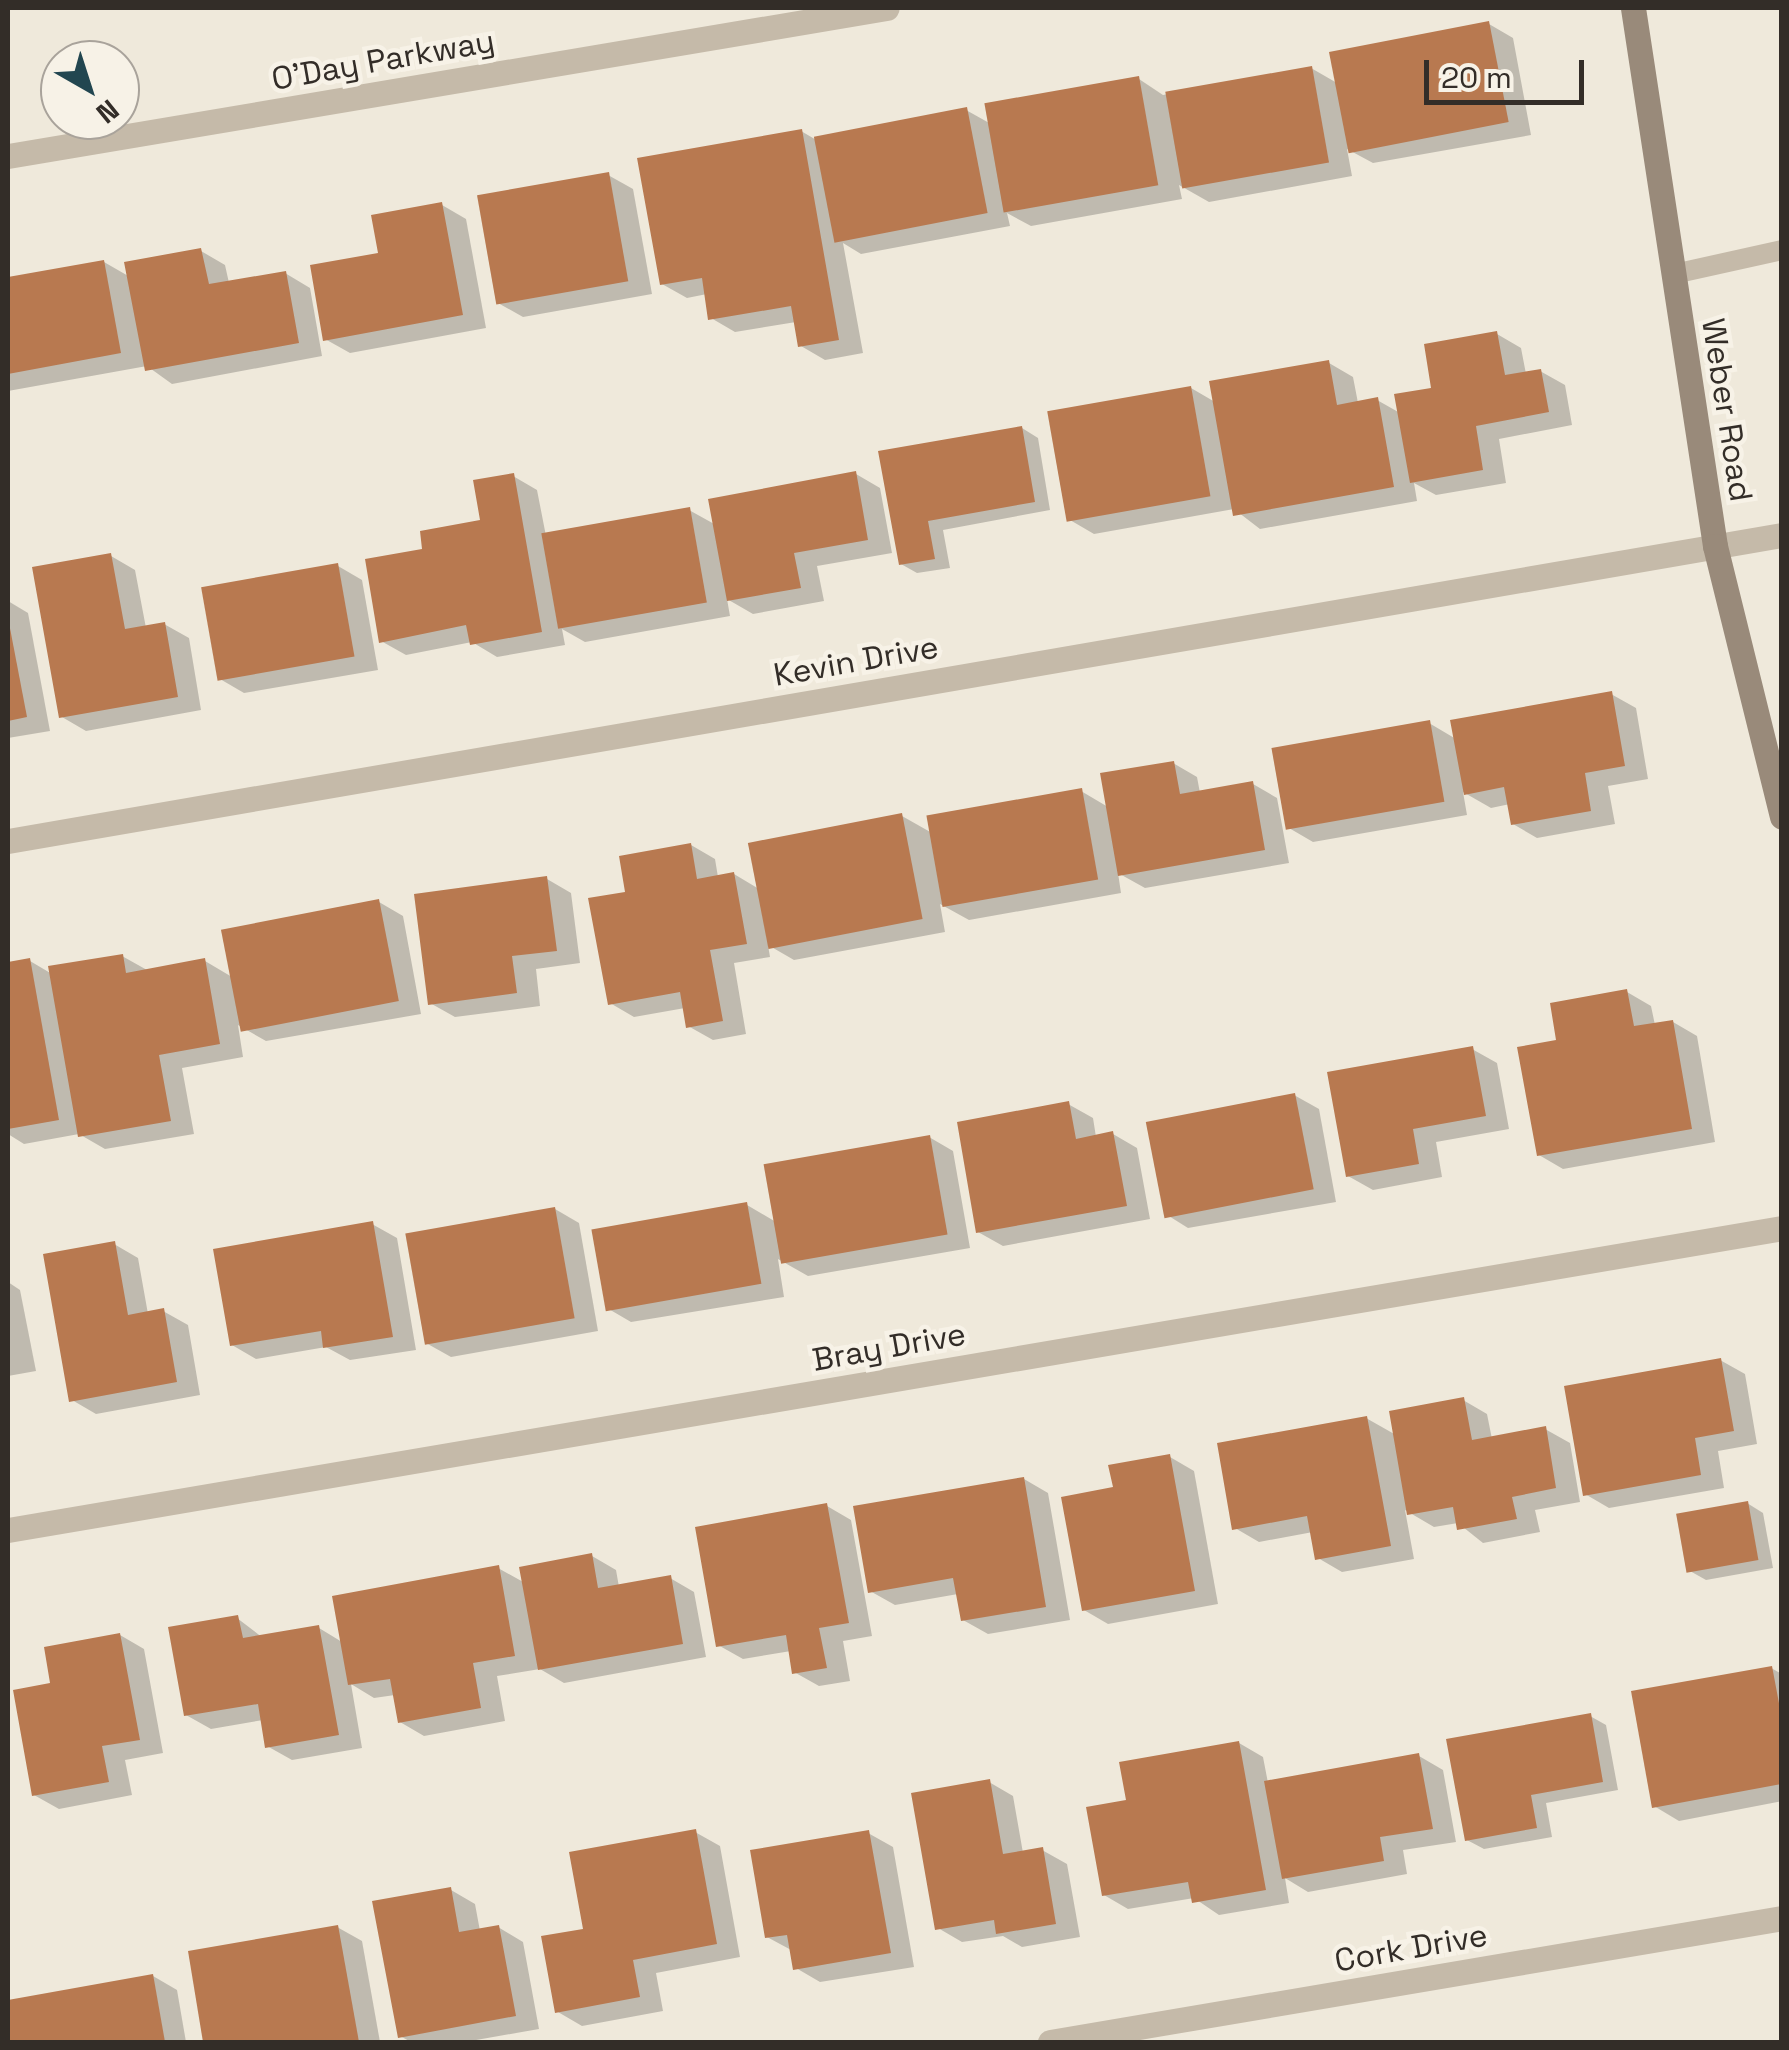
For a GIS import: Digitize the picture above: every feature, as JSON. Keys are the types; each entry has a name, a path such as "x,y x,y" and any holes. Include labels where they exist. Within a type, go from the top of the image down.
{"main road":[{"name":"Weber Road","path":"1633,8 1715,546 1782,817"}],"street":[{"name":"O'Day Parkway","path":"8,156 887,8"},
{"name":"Kevin Drive","path":"8,840 1782,534"},
{"name":"Bray Drive","path":"8,1530 1782,1228"},
{"name":"Cork Drive","path":"1050,2042 1782,1918"}],"lane":[{"path":"1674,274 1782,250"}],"building":[{"path":"1489,21 1509,122 1349,153 1329,52"},
{"path":"1312,66 1329,163 1182,188 1165,92"},
{"path":"1139,76 1158,185 1004,213 984,103"},
{"path":"967,107 988,213 834,243 814,137"},
{"path":"802,129 839,340 798,347 791,306 708,320 702,278 660,285 637,158"},
{"path":"609,172 628,281 496,305 477,195"},
{"path":"442,202 463,315 323,341 310,265 378,253 371,215"},
{"path":"201,248 209,284 286,271 299,343 145,371 124,262"},
{"path":"104,260 121,353 8,374 8,277"},
{"path":"1497,331 1505,375 1541,369 1549,412 1476,426 1483,470 1410,483 1394,394 1431,388 1424,344"},
{"path":"1329,360 1337,405 1378,397 1394,487 1233,516 1209,381"},
{"path":"1191,386 1210,496 1067,522 1047,411"},
{"path":"1022,426 1035,502 928,521 935,559 899,565 878,451"},
{"path":"856,471 868,540 794,553 801,588 727,601 708,499"},
{"path":"514,473 542,632 470,645 466,625 379,643 365,559 422,549 420,531 480,520 473,480"},
{"path":"690,507 707,603 558,629 541,533"},
{"path":"111,553 125,629 165,622 178,697 59,718 32,567"},
{"path":"338,563 354,657 218,681 201,587"},
{"path":"8,624 27,717 8,721"},
{"path":"1612,691 1625,766 1585,773 1591,811 1511,825 1504,787 1464,795 1450,720"},
{"path":"1430,720 1444,802 1286,830 1271,748"},
{"path":"1174,761 1180,794 1253,781 1265,850 1118,876 1100,773"},
{"path":"1082,788 1098,880 943,907 926,815"},
{"path":"902,813 923,919 768,949 748,843"},
{"path":"691,843 697,879 734,872 747,944 710,950 723,1021 686,1028 680,992 608,1005 588,898 625,892 619,856"},
{"path":"547,876 557,951 512,956 517,993 428,1005 414,894"},
{"path":"379,899 399,1001 241,1032 221,930"},
{"path":"123,954 126,973 205,958 220,1044 159,1055 171,1121 78,1137 48,966"},
{"path":"30,958 59,1120 8,1129 8,962"},
{"path":"1627,989 1634,1026 1673,1020 1692,1129 1537,1156 1517,1047 1556,1040 1550,1003"},
{"path":"1473,1046 1486,1116 1413,1129 1419,1164 1346,1177 1327,1072"},
{"path":"1295,1093 1314,1189 1164,1218 1146,1122"},
{"path":"1069,1101 1076,1139 1113,1131 1127,1206 976,1233 957,1122"},
{"path":"930,1135 948,1234 781,1264 764,1164"},
{"path":"747,1202 761,1284 606,1311 591,1229"},
{"path":"555,1207 575,1318 425,1345 405,1233"},
{"path":"373,1221 393,1337 323,1348 321,1331 230,1346 213,1249"},
{"path":"115,1241 128,1315 164,1308 177,1382 69,1402 43,1254"},
{"path":"1721,1358 1734,1431 1695,1438 1701,1475 1583,1496 1564,1386"},
{"path":"1464,1397 1472,1440 1546,1426 1556,1488 1512,1497 1517,1519 1457,1530 1453,1507 1407,1515 1389,1411"},
{"path":"1367,1416 1391,1546 1315,1560 1307,1516 1232,1530 1217,1443"},
{"path":"1170,1454 1195,1591 1082,1611 1061,1497 1113,1487 1108,1465"},
{"path":"1024,1477 1046,1607 961,1621 953,1578 868,1593 853,1506"},
{"path":"1748,1501 1758,1560 1687,1573 1676,1514"},
{"path":"827,1503 849,1623 819,1628 827,1668 792,1674 786,1635 716,1647 695,1527"},
{"path":"592,1553 598,1588 671,1575 683,1644 538,1670 519,1567"},
{"path":"499,1565 515,1656 473,1663 481,1708 398,1723 390,1679 348,1685 332,1596"},
{"path":"238,1615 243,1638 319,1625 339,1735 265,1748 258,1704 184,1716 168,1627"},
{"path":"120,1633 140,1740 102,1746 109,1782 32,1796 13,1690 50,1683 44,1647"},
{"path":"1772,1666 1782,1719 1782,1784 1652,1808 1631,1691"},
{"path":"1591,1713 1603,1782 1531,1795 1537,1828 1465,1841 1446,1739"},
{"path":"1239,1741 1266,1890 1192,1903 1188,1882 1102,1896 1086,1807 1126,1800 1119,1762"},
{"path":"1419,1753 1433,1829 1380,1837 1384,1861 1282,1879 1264,1781"},
{"path":"990,1779 1003,1854 1043,1847 1056,1924 996,1934 994,1920 935,1930 911,1793"},
{"path":"696,1829 717,1944 633,1960 640,1997 555,2013 541,1936 583,1929 569,1852"},
{"path":"869,1830 891,1953 793,1970 787,1935 765,1938 750,1850"},
{"path":"451,1887 459,1932 499,1925 516,2016 398,2038 372,1901"},
{"path":"338,1925 359,2042 203,2042 188,1951"},
{"path":"153,1974 165,2042 9,2042 8,2000"}]}
